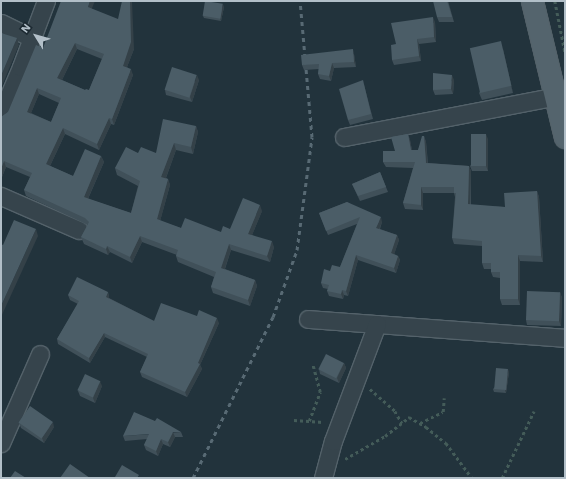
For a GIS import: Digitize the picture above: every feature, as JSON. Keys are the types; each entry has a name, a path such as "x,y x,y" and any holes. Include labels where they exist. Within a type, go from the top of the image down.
{"main road":[{"path":"532,1 565,137"}],"street":[{"path":"1,114 46,1"},
{"path":"1,23 32,38"},
{"path":"344,137 556,96"},
{"path":"1,196 79,230"},
{"path":"308,319 565,338"},
{"path":"324,472 339,423 377,324"},
{"path":"1,443 40,354"}],"path":[{"path":"555,1 565,52"},
{"path":"309,421 320,392 313,365"},
{"path":"352,388 370,389 396,411 402,423"},
{"path":"420,423 443,412 444,398"},
{"path":"502,478 534,411"},
{"path":"324,472 336,463 385,436 409,417 420,423 446,443 472,478"},
{"path":"294,420 339,423"}],"building":[{"path":"61,1 90,1 88,7 118,19 122,1 130,1 131,42 123,66 131,69 112,119 109,118 97,144 63,128 46,164 73,176 85,149 101,156 84,197 131,213 140,181 115,168 126,147 138,153 141,147 156,153 163,119 196,126 191,147 174,143 161,177 168,179 157,219 181,228 185,218 221,232 223,226 230,229 243,198 260,205 248,234 272,241 267,256 229,244 221,268 255,280 248,300 211,287 216,272 176,256 178,250 140,236 130,257 107,246 106,249 81,237 89,222 85,218 24,190 32,173 4,161 1,169 1,117 8,112 36,45 43,48","holes":["75,43 104,54 89,90 85,90 57,78","37,88 61,98 51,122 27,112"]},
{"path":"205,1 223,4 220,19 203,16"},
{"path":"433,1 447,1 452,17 437,17"},
{"path":"433,17 434,37 417,39 419,56 392,60 391,45 396,44 391,23"},
{"path":"1,33 17,38 1,76"},
{"path":"501,41 511,86 480,93 470,48"},
{"path":"353,49 354,62 332,63 329,76 318,74 319,64 302,65 301,55"},
{"path":"172,67 197,75 189,98 165,90"},
{"path":"433,73 452,75 451,89 433,90"},
{"path":"363,80 371,114 348,120 339,89"},
{"path":"408,134 411,150 418,150 422,136 424,136 426,163 469,166 468,204 505,207 504,193 537,191 541,256 518,255 518,299 500,299 500,272 491,272 491,263 482,263 482,241 452,238 456,193 454,193 454,187 421,187 421,205 403,203 415,162 383,162 383,151 395,151 391,137"},
{"path":"471,134 486,134 486,166 471,166"},
{"path":"380,172 386,187 358,196 352,184"},
{"path":"347,202 381,217 376,228 397,235 391,253 398,256 394,268 356,255 346,291 342,290 341,294 327,291 329,285 321,283 324,269 330,271 332,265 340,267 360,217 326,231 319,213"},
{"path":"14,220 36,229 1,306 1,244 3,245"},
{"path":"77,277 108,292 106,297 154,321 161,303 197,316 199,310 217,318 198,363 200,364 185,392 140,372 148,354 104,333 89,358 57,339 79,301 68,295"},
{"path":"527,291 560,292 559,321 526,320"},
{"path":"326,354 344,363 336,378 318,369"},
{"path":"496,368 508,369 506,390 494,389"},
{"path":"85,374 100,381 93,397 77,390"},
{"path":"30,406 53,422 41,438 19,422"},
{"path":"134,412 155,421 157,418 181,432 173,432 168,442 161,439 156,451 144,445 149,434 123,436"},
{"path":"70,464 90,478 60,478"},
{"path":"122,465 139,475 137,478 116,478 115,477"},
{"path":"15,471 26,478 10,478"}],"railway":[{"path":"193,478 273,317 297,250 312,137 300,1"}]}
